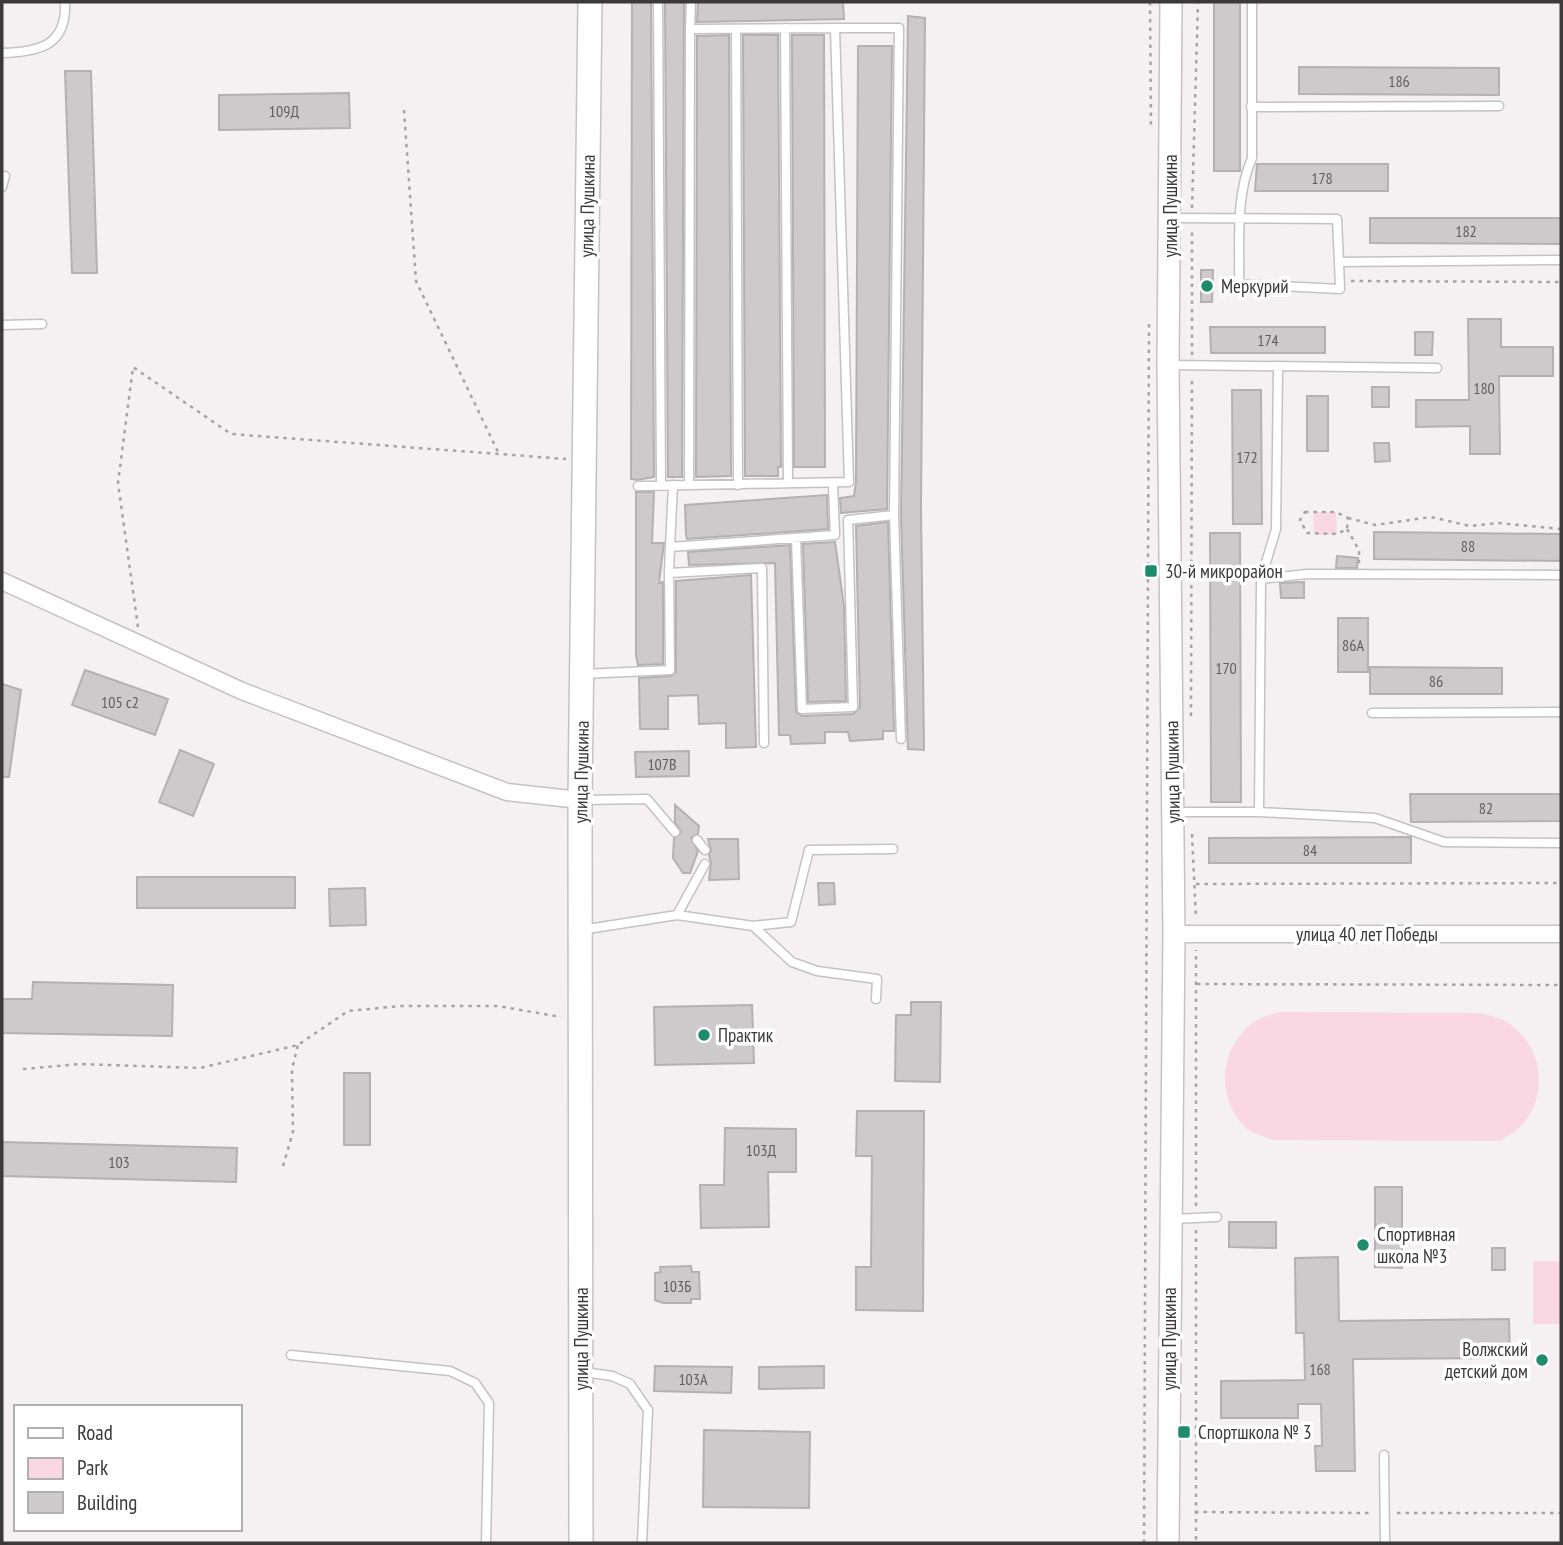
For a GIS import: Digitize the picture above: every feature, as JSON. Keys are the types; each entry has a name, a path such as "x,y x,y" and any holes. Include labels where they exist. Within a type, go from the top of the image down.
{"main road":[{"name":"улица Пушкина","path":"581,1543 580,800 590,2"}],"street":[{"name":"улица Пушкина","path":"1168,1543 1174,934 1182,812 1168,365 1171,2"},
{"path":"2,581 242,691 507,792 580,800"},
{"name":"улица 40 лет Победы","path":"1174,934 1561,934"}],"lane":[{"path":"2,53 28,52 45,47 58,33 66,18 65,2"},
{"path":"658,2 661,485"},
{"path":"689,485 691,2"},
{"path":"1170,218 1240,216 1337,219 1340,289 1239,285 1240,216 1244,176 1252,158 1252,2"},
{"path":"785,28 788,481"},
{"path":"638,486 738,485 788,481 833,484 849,482 835,28"},
{"path":"690,29 899,28 894,515 901,739"},
{"path":"736,29 738,485"},
{"path":"1251,107 1499,106"},
{"path":"2,187 5,176"},
{"path":"1339,262 1561,260"},
{"path":"2,326 42,324"},
{"path":"1168,365 1437,368"},
{"path":"1259,812 1261,579 1276,529 1278,368"},
{"path":"833,484 835,535"},
{"path":"583,674 670,670 669,573 673,485"},
{"path":"796,539 802,709 852,707 846,535 848,520 894,515"},
{"path":"670,547 846,535"},
{"path":"669,573 762,568 764,743"},
{"path":"1261,579 1360,575 1561,575"},
{"path":"1372,713 1561,712"},
{"path":"580,800 647,799 675,832"},
{"path":"1182,812 1259,812 1375,818 1444,842 1561,843"},
{"path":"697,840 705,850"},
{"path":"581,930 677,915 753,926 791,922 809,850 893,849"},
{"path":"677,915 705,864"},
{"path":"753,926 792,962 817,971 877,979 876,999"},
{"path":"1170,1220 1217,1217"},
{"path":"290,1355 450,1371 475,1383 489,1403 486,1543"},
{"path":"581,1372 612,1376 630,1384 648,1410 642,1543"},
{"path":"1384,1455 1385,1543"}],"path":[{"path":"1150,2 1151,134"},
{"path":"1191,729 1192,218 1198,2"},
{"path":"404,110 416,281 498,452"},
{"path":"1187,275 1192,271"},
{"path":"1340,289 1349,281 1561,282"},
{"path":"1187,303 1192,306"},
{"path":"1144,1543 1149,310"},
{"path":"140,645 118,483 132,367 231,434 498,452 583,461"},
{"path":"1347,529 1337,534 1314,535 1303,530 1300,520 1305,512 1336,512 1375,525 1431,517 1470,526 1498,523 1561,528"},
{"path":"1348,517 1347,529 1359,550 1360,575"},
{"path":"1182,812 1196,884 1196,1543"},
{"path":"1196,884 1561,883"},
{"path":"1196,984 1561,985"},
{"path":"23,1069 79,1064 200,1068 298,1045 348,1011 400,1006 498,1006 581,1022"},
{"path":"283,1167 293,1132 292,1069 298,1045"},
{"path":"1146,1357 1155,1356"}],"green space":[{"path":"1313,512 1336,512 1337,534 1314,535"},
{"path":"1279,1012 1479,1013 1499,1018 1518,1030 1534,1055 1539,1084 1536,1099 1522,1125 1500,1141 1273,1140 1247,1128 1235,1114 1225,1086 1225,1072 1234,1044 1243,1032 1256,1020"},
{"path":"1533,1261 1561,1261 1561,1324 1533,1324"}],"building":[{"path":"632,2 651,2 654,477 637,480 631,479"},
{"path":"665,2 684,2 682,477 668,477"},
{"path":"698,2 843,2 844,19 697,22"},
{"path":"1214,2 1240,2 1240,171 1214,171"},
{"path":"908,16 925,18 921,508 924,750 908,749 901,515"},
{"path":"729,35 731,476 696,477 697,36"},
{"path":"743,35 778,35 781,467 778,467 778,476 745,476"},
{"path":"792,35 824,35 825,467 794,467"},
{"path":"858,46 892,46 887,509 841,513 840,498 854,496 856,482"},
{"path":"1299,67 1499,68 1499,95 1299,94"},
{"path":"65,71 91,71 97,273 72,273"},
{"path":"349,93 350,128 219,130 219,95"},
{"path":"1257,164 1388,164 1388,191 1255,191"},
{"path":"1370,218 1561,218 1561,244 1370,243"},
{"name":"Меркурий","path":"1201,270 1213,270 1212,302 1201,302"},
{"path":"1468,319 1501,319 1501,347 1553,347 1553,376 1499,376 1500,454 1470,454 1470,426 1416,427 1416,400 1469,400"},
{"path":"1210,327 1325,327 1325,353 1211,353"},
{"path":"1415,332 1433,332 1432,355 1415,355"},
{"path":"1372,387 1389,387 1389,407 1372,407"},
{"path":"1232,390 1261,390 1262,524 1233,524"},
{"path":"1307,396 1328,396 1328,451 1307,451"},
{"path":"1374,443 1389,443 1390,461 1375,462"},
{"path":"636,492 654,492 652,543 664,543 659,583 663,582 663,664 638,665 636,656"},
{"path":"827,495 828,529 687,539 685,505"},
{"path":"888,522 894,731 883,731 883,739 850,741 848,732 825,732 825,743 791,744 790,735 779,735 775,563 689,565 688,552 790,545 796,712 802,716 853,714 860,707 856,526"},
{"path":"1374,532 1561,534 1561,561 1374,559"},
{"path":"1210,533 1240,533 1241,802 1211,802"},
{"path":"835,542 844,606 846,701 808,702 803,544"},
{"path":"1337,556 1358,558 1357,568 1336,568"},
{"path":"751,575 756,747 726,748 726,723 699,724 698,695 668,696 668,729 640,729 639,678 671,676 676,671 676,581"},
{"path":"1304,582 1304,598 1281,598 1280,583"},
{"path":"1338,618 1368,618 1368,672 1338,672"},
{"path":"1370,667 1502,668 1502,694 1370,694"},
{"path":"85,670 168,699 155,735 72,705"},
{"path":"2,684 21,690 9,777 2,777"},
{"path":"180,750 214,764 193,816 159,802"},
{"path":"689,751 689,776 636,777 635,752"},
{"path":"1410,794 1561,794 1561,821 1411,822"},
{"path":"675,805 699,826 698,834 691,838 698,851 690,873 683,873 673,858 674,838 681,832 675,822"},
{"path":"1411,837 1411,863 1209,863 1209,838"},
{"path":"708,839 738,839 739,879 709,880 711,850"},
{"path":"137,877 295,877 295,908 137,908"},
{"path":"818,883 834,883 835,904 819,905"},
{"path":"365,888 366,925 330,926 329,889"},
{"path":"33,982 173,985 172,1036 2,1033 2,999 32,999"},
{"path":"911,1002 941,1002 940,1082 895,1081 896,1015 911,1015"},
{"name":"Практик","path":"752,1005 754,1063 655,1065 654,1007"},
{"path":"344,1073 370,1073 370,1145 344,1145"},
{"path":"857,1111 924,1111 923,1311 856,1310 856,1267 871,1267 872,1156 856,1156"},
{"path":"725,1128 796,1129 796,1172 768,1172 769,1227 701,1228 700,1185 724,1185"},
{"path":"2,1142 237,1148 236,1182 2,1176"},
{"path":"1375,1187 1402,1187 1402,1268 1375,1267"},
{"path":"1229,1222 1276,1222 1276,1248 1229,1247"},
{"path":"1492,1248 1505,1248 1505,1270 1492,1270"},
{"name":"Спортивная школа №3","path":"1338,1257 1339,1321 1509,1319 1510,1358 1353,1359 1355,1471 1316,1471 1315,1446 1322,1446 1321,1404 1298,1404 1298,1418 1221,1418 1221,1381 1305,1380 1304,1333 1296,1333 1295,1258"},
{"path":"691,1266 692,1272 699,1272 700,1299 691,1299 691,1303 663,1303 655,1300 655,1273 661,1272 660,1267"},
{"path":"655,1366 732,1367 731,1393 654,1391"},
{"path":"824,1366 824,1388 759,1389 759,1367"},
{"path":"704,1430 810,1432 809,1508 703,1507"}],"place":[{"name":"Меркурий","path":"1207,286"},
{"name":"30-й микрорайон","path":"1151,571"},
{"name":"Практик","path":"704,1035"},
{"name":"Спортивная школа №3","path":"1363,1245"},
{"name":"Волжский детский дом","path":"1542,1360"},
{"name":"Спортшкола № 3","path":"1184,1432"}]}
